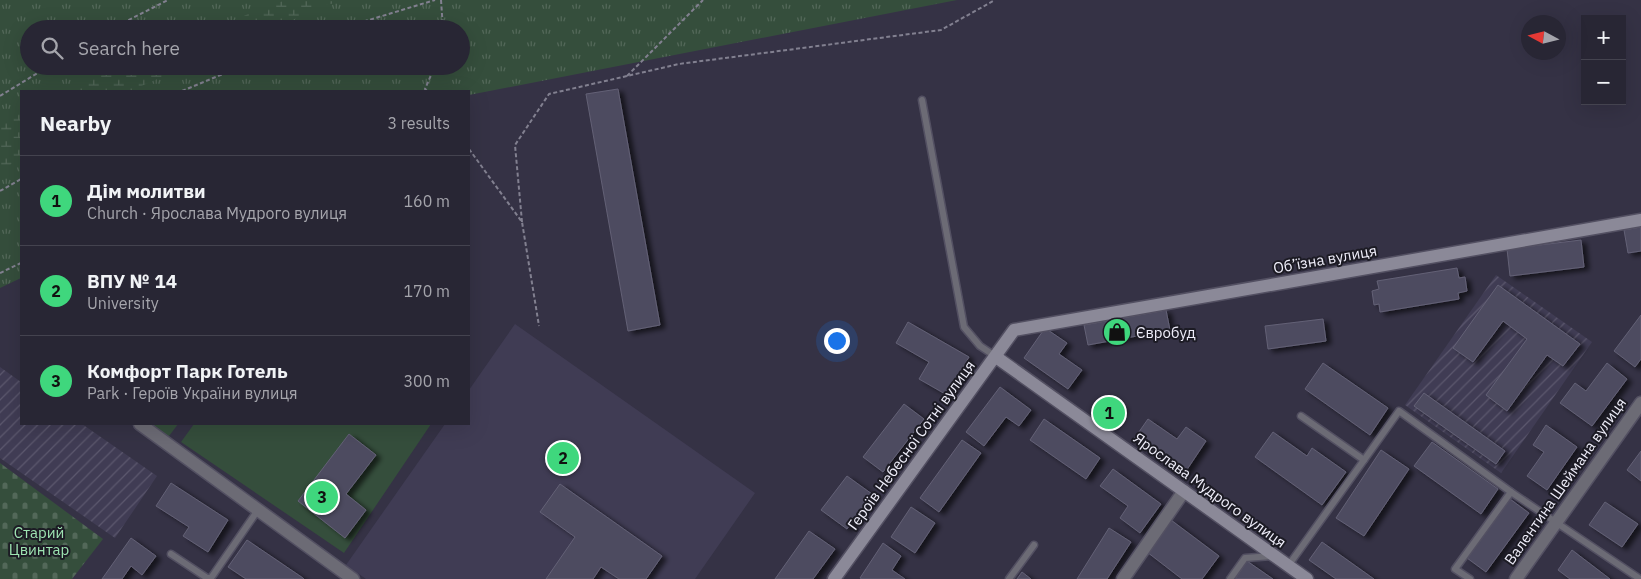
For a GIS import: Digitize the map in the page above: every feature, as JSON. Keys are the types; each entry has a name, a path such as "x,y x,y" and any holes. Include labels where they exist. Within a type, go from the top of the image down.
{"street":[{"name":"Об’їзна вулиця","path":"1014,330 1641,220"},
{"name":"Героїв Небесної Сотні вулиця","path":"834,579 1014,330"},
{"name":"Ярослава Мудрого вулиця","path":"996,357 1306,579"},
{"name":"Валентина Шеймана вулиця","path":"1516,579 1641,403"},
{"path":"141,425 354,579"},
{"path":"1123,579 1184,492"}],"lane":[{"path":"922,100 964,327 980,346 996,357"},
{"path":"1288,566 1399,412 1511,492 1640,579"},
{"path":"1301,416 1364,460"},
{"path":"1470,579 1455,569 1511,492"},
{"path":"171,554 207,578 211,578 258,510"},
{"path":"1009,579 1034,545"},
{"path":"1230,579 1245,558 1274,556"}],"path":[{"path":"129,20 168,0"},
{"path":"369,20 435,0"},
{"path":"441,0 442,20"},
{"path":"627,76 703,0"},
{"path":"540,326 522,222 514,145 549,94 679,64 942,30 995,0"},
{"path":"0,96 34,75"},
{"path":"184,90 220,75"},
{"path":"426,90 431,75"},
{"path":"470,150 522,222"},
{"path":"0,191 20,180"},
{"path":"0,273 20,263"}],"shaded area":[{"path":"1496,275 1592,342 1501,473 1405,405"},
{"path":"515,324 755,493 695,579 366,579 346,565 444,425 470,425 470,389"},
{"path":"0,367 20,381 20,425 83,425 157,476 115,538 0,458"}],"green space":[{"path":"0,0 957,0 470,95 470,90 20,90 20,278 0,288"},
{"path":"288,0 349,0 326,5 292,20 234,20 272,4"},
{"path":"101,75 166,75 132,90 65,90"},
{"path":"20,109 20,159 2,170 0,169 0,117"},
{"path":"144,425 177,425 166,440"},
{"path":"193,425 430,425 344,553 181,442"},
{"name":"Старий Цвинтар","path":"0,463 103,539 72,579 0,579"}],"building":[{"path":"618,89 660,325 628,331 586,94"},
{"path":"1641,227 1641,251 1628,253 1624,230"},
{"path":"1581,240 1584,267 1510,276 1507,249"},
{"path":"1457,268 1459,278 1465,277 1467,291 1458,293 1459,299 1380,312 1379,304 1374,305 1372,291 1379,289 1377,281"},
{"path":"1498,285 1580,344 1563,366 1547,355 1507,411 1486,395 1527,339 1503,321 1473,362 1453,348"},
{"path":"1166,310 1170,330 1088,345 1084,325"},
{"path":"1641,315 1641,359 1635,367 1614,351"},
{"path":"1323,319 1326,341 1268,349 1265,326"},
{"path":"908,322 969,357 947,395 919,379 929,362 896,343"},
{"path":"1045,328 1067,343 1059,354 1082,370 1068,389 1024,358"},
{"path":"1323,363 1388,408 1370,435 1305,389"},
{"path":"1607,363 1627,379 1592,426 1560,403 1575,383 1586,391"},
{"path":"1000,387 1031,410 1019,426 1006,417 984,446 966,432"},
{"path":"1424,393 1505,451 1496,464 1414,406"},
{"path":"1108,398 1123,408 1110,427 1095,417"},
{"path":"904,404 924,419 883,472 863,457"},
{"path":"1044,419 1100,458 1086,479 1030,440"},
{"path":"1148,419 1177,439 1186,427 1206,441 1184,474 1134,439"},
{"path":"1546,425 1577,447 1547,490 1527,476 1544,452 1533,445"},
{"path":"1273,432 1307,456 1312,448 1346,472 1322,505 1255,457"},
{"path":"349,434 376,455 346,494 366,510 345,538 298,501"},
{"path":"962,440 981,453 939,512 920,498"},
{"path":"1432,442 1498,489 1481,514 1414,466"},
{"path":"1381,450 1409,469 1364,536 1336,518"},
{"path":"1641,451 1641,481 1627,470"},
{"path":"1113,469 1161,504 1140,533 1120,518 1128,506 1100,486"},
{"path":"847,476 872,494 847,529 821,510"},
{"path":"171,483 228,520 208,552 183,536 189,527 156,506"},
{"path":"560,484 662,556 646,579 619,579 601,567 593,579 546,579 575,537 540,512"},
{"path":"1510,499 1529,513 1486,572 1467,558"},
{"path":"1605,502 1638,524 1622,547 1589,525"},
{"path":"911,507 935,523 915,553 891,537"},
{"path":"1171,520 1219,556 1202,579 1182,579 1147,552"},
{"path":"1109,528 1131,542 1107,579 1077,579"},
{"path":"809,531 835,549 813,579 775,579"},
{"path":"131,538 156,556 142,575 131,566 122,579 102,579"},
{"path":"247,540 304,579 246,579 228,567"},
{"path":"1322,542 1374,579 1336,579 1309,560"},
{"path":"883,543 901,556 892,570 905,579 860,578"},
{"path":"1572,550 1610,579 1570,579 1558,570"},
{"path":"1247,561 1273,579 1235,579"},
{"path":"1022,572 1031,579 1017,579"}],"place":[{"name":"Євробуд","path":"1117,332"},
{"name":"Дім молитви","path":"1109,413"},
{"name":"ВПУ № 14","path":"563,458"},
{"name":"Комфорт Парк Готель","path":"322,497"}]}
